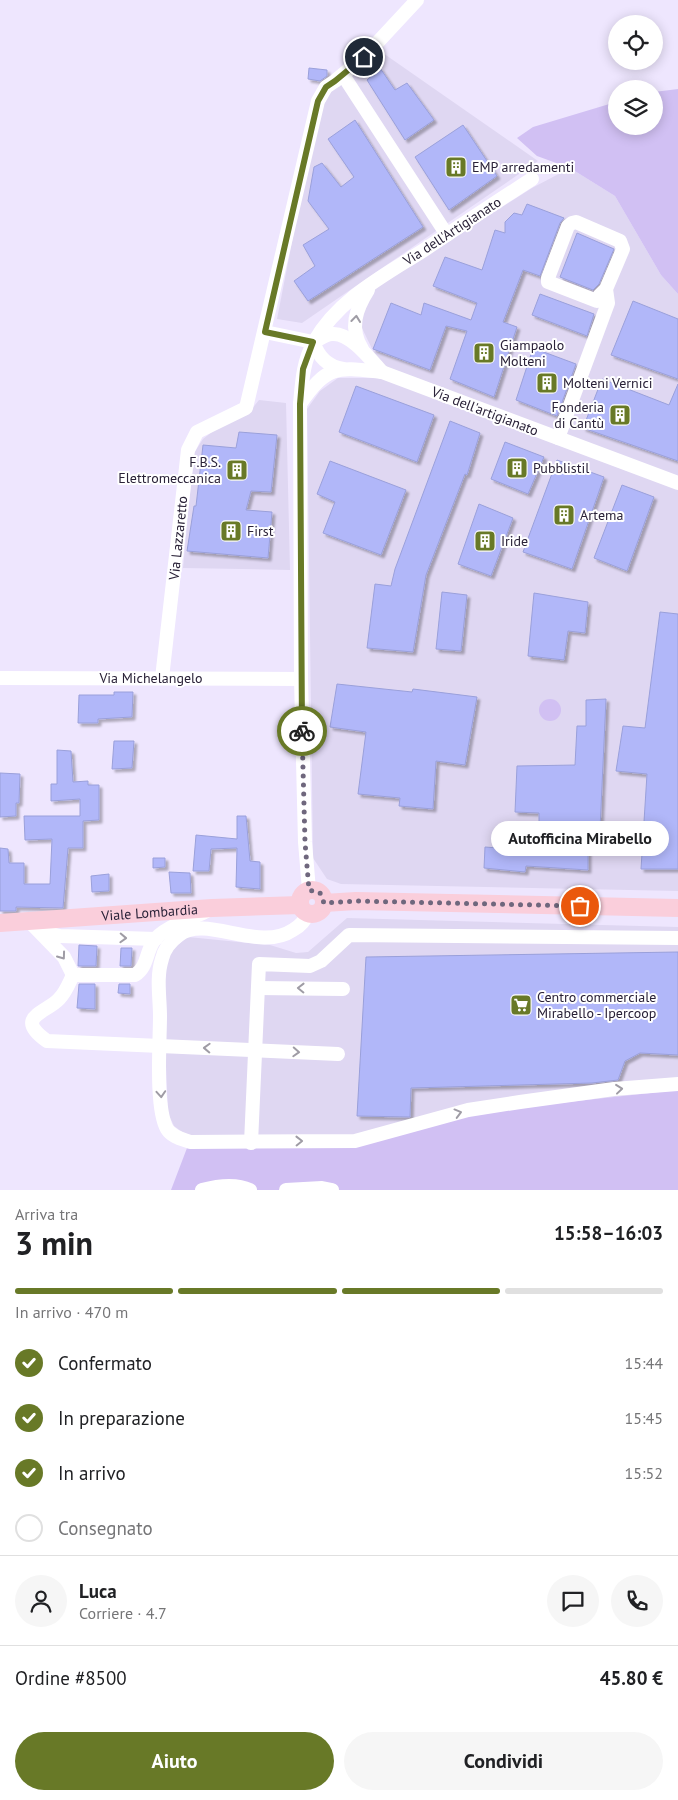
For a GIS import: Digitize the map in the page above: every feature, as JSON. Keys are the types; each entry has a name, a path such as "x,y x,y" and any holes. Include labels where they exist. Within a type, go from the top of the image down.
{"main road":[{"path":"305,903 318,913 324,903 356,901 678,908"},
{"name":"Viale Lombardia","path":"0,923 34,927 212,908 305,903"}],"street":[{"name":"Via Lazzaretto","path":"162,678 188,450 197,432 246,408 318,101 326,87 364,57 417,0"},
{"path":"343,75 447,235"},
{"name":"Via dell'Artigianato","path":"305,903 301,679 300,404 303,369 313,342 324,326 344,304 532,179"},
{"path":"558,438 608,303 606,290 623,249 620,241 572,222 565,235 548,282 597,301 606,290"},
{"name":"Via dell'Artigianato","path":"367,356 358,342 354,320 358,307 372,284"},
{"path":"265,332 313,342 317,353 323,360 333,367 343,369"},
{"name":"Via dell'Artigianato","path":"313,342 330,334 348,337 382,372"},
{"name":"Via dell'artigianato","path":"300,404 310,389 332,371 343,369 382,372 678,483"},
{"name":"Via Michelangelo","path":"0,678 301,679"},
{"path":"305,903 305,920 300,926 290,932 266,939 201,929 181,933 172,940 166,949 160,967 162,1113 167,1129 174,1136 190,1142 355,1141 468,1110 614,1089 678,1084"},
{"path":"73,974 135,976 144,967 156,939 166,930 212,908"},
{"path":"34,927 60,936 156,939"},
{"path":"34,927 64,957 73,974"},
{"path":"251,1143 259,964 310,966 321,961 349,935 678,938"},
{"path":"73,974 58,1000 39,1011 34,1018 33,1024 38,1035 47,1041 338,1054"},
{"path":"258,988 343,989"},
{"path":"202,1190 219,1186 237,1186 250,1190"},
{"path":"286,1190 322,1188 332,1190"}],"shaded area":[{"path":"380,51 538,161 302,323 277,319 316,119 330,93"},
{"path":"678,89 678,294 661,275 615,196 570,168 537,156 517,138 533,127 608,104 608,135 663,135 663,91"},
{"path":"570,168 615,196 661,275 678,294 678,891 341,884 327,879 313,858 307,409 320,391 338,378 372,378 377,359 359,322 376,287 532,188"},
{"path":"259,400 286,403 290,570 183,568 194,453 203,439 222,424 247,415"},
{"path":"550,699 558,702 561,710 558,718 550,721 542,718 539,710 542,702"},
{"path":"347,918 678,927 678,1090 475,1112 362,1143 187,1148 192,1135 185,1134 174,1126 168,1113 162,972 170,951 188,937 270,945 296,953 308,952"},
{"path":"678,1090 678,1190 171,1190 187,1148 362,1143 475,1112"}],"building":[{"path":"309,68 327,70 327,76 320,81 308,79"},
{"path":"380,68 395,90 407,83 434,120 405,140 367,80"},
{"path":"355,120 423,227 308,301 294,281 315,266 303,245 329,229 308,201 314,167 322,163 341,187 354,177 328,139"},
{"name":"EMP arredamenti","path":"463,125 497,176 449,210 415,157"},
{"path":"527,204 564,218 560,223 540,276 523,270 503,322 517,327 494,397 450,379 467,331 446,326 430,370 373,349 391,303 421,315 424,303 471,320 477,303 433,286 445,257 482,270 495,230 505,233 505,222 514,213 522,215"},
{"path":"577,233 614,249 599,284 593,290 560,277"},
{"path":"540,294 594,314 587,336 532,315"},
{"path":"633,301 678,319 678,379 611,355"},
{"name":"Molteni Vernici","path":"533,348 576,364 557,416 516,400"},
{"name":"Fonderia di Cantù","path":"602,379 669,405 678,384 678,461 583,428"},
{"path":"356,386 434,415 417,462 339,432"},
{"path":"450,421 480,433 467,475 465,474 426,575 413,652 367,648 375,584 391,586 395,569"},
{"path":"239,432 277,435 271,492 251,491 246,510 272,512 268,558 187,551 194,506 196,506 203,445 236,448"},
{"name":"Pubblistil","path":"505,442 544,457 528,494 491,479"},
{"name":"Artema","path":"557,460 604,477 572,569 523,552"},
{"path":"330,461 406,490 381,555 323,533 335,502 317,494"},
{"path":"622,485 654,497 627,571 594,558"},
{"name":"Iride","path":"479,504 513,518 491,576 458,564"},
{"path":"442,592 467,595 461,651 436,649"},
{"path":"534,593 588,602 585,633 568,631 564,660 528,656"},
{"path":"660,612 678,614 678,869 641,869 647,774 616,771 623,726 645,728"},
{"path":"337,684 412,692 413,689 477,697 465,765 436,761 433,809 399,806 400,798 358,794 366,732 330,727"},
{"path":"114,692 133,692 132,717 98,719 98,723 78,723 79,695 114,695"},
{"path":"606,699 600,829 588,828 588,870 526,866 525,872 484,868 485,847 539,851 539,813 515,812 517,766 575,765 577,726 586,726 586,700"},
{"path":"114,741 134,741 132,768 112,769"},
{"path":"57,750 71,751 73,782 88,781 88,785 99,785 99,820 83,821 83,848 68,848 63,908 16,907 16,911 0,911 0,848 8,849 9,863 24,863 24,884 50,884 52,839 25,840 24,816 80,816 80,799 51,801 51,784 57,784"},
{"path":"0,773 20,774 19,803 16,803 16,816 0,817"},
{"path":"237,816 246,816 250,861 260,862 260,889 236,887 237,848 211,849 209,871 193,871 196,835 237,839"},
{"path":"153,858 165,858 165,867 153,868"},
{"path":"169,872 190,873 191,893 171,893"},
{"path":"109,874 109,891 92,892 91,876"},
{"path":"79,945 97,946 96,966 78,966"},
{"path":"121,948 132,948 131,966 120,966"},
{"name":"Centro commerciale Mirabello - Ipercoop","path":"678,952 678,1055 640,1053 625,1061 618,1080 592,1083 411,1088 410,1117 357,1116 366,957"},
{"path":"79,984 95,984 95,1009 77,1008"},
{"path":"119,984 130,984 130,994 118,993"}],"way so far":[{"path":"302,731 305,842 309,890 320,893 324,903 356,901 580,906"}],"place":[{"name":"EMP arredamenti","path":"456,167"},
{"name":"Giampaolo Molteni","path":"484,353"},
{"name":"Molteni Vernici","path":"547,383"},
{"name":"Fonderia di Cantù","path":"620,415"},
{"name":"Pubblistil","path":"517,468"},
{"name":"F.B.S. Elettromeccanica","path":"237,470"},
{"name":"Artema","path":"564,515"},
{"name":"First","path":"231,531"},
{"name":"Iride","path":"485,541"},
{"name":"Autofficina Mirabello","path":"580,906"},
{"name":"Centro commerciale Mirabello - Ipercoop","path":"521,1005"}],"route":[{"path":"302,731 300,404 303,369 313,342 265,332 318,101 326,87 364,57"}]}
